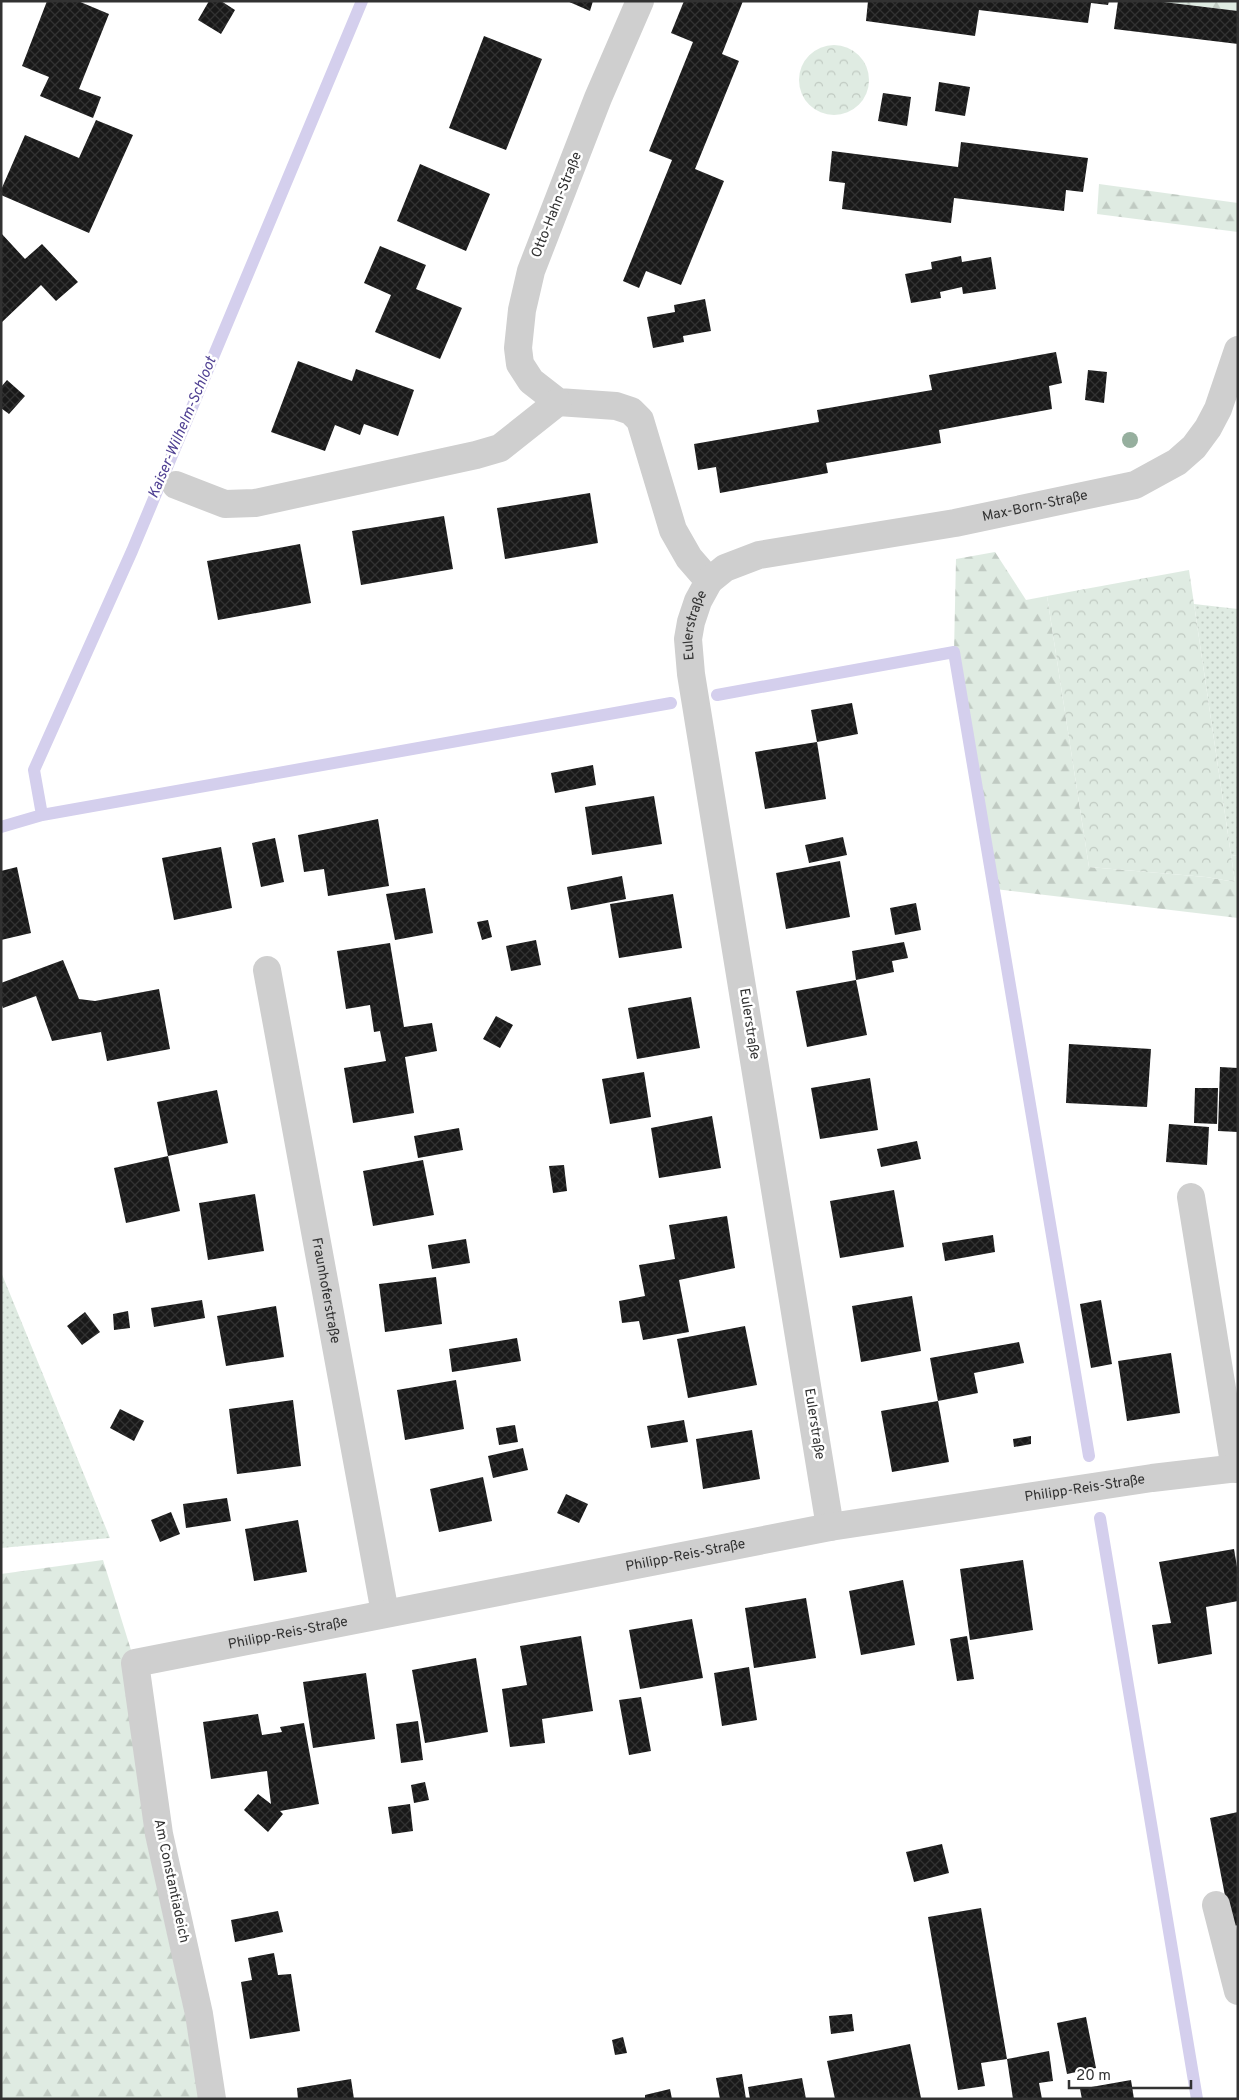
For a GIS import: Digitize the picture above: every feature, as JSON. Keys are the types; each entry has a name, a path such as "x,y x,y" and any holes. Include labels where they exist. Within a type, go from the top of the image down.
{"street":[{"name":"Otto-Hahn-Straße","path":"558,402 531,381 520,364 518,348 524,302 531,271 598,98 640,1"},
{"name":"Max-Born-Straße","path":"759,555 955,523 1135,485 1177,462 1194,447 1208,428 1218,409 1238,350"},
{"path":"176,484 225,504 264,501 476,455 500,448 558,402 616,406 631,411 640,420 672,530 688,558 708,581"},
{"name":"Eulerstraße","path":"759,555 725,568 708,581 698,601 688,639 691,674 830,1527"},
{"name":"Fraunhoferstraße","path":"267,970 385,1613"},
{"path":"1191,1197 1237,1469"},
{"name":"Philipp-Reis-Straße","path":"135,1663 830,1527 1099,1486 1237,1469"},
{"name":"Am Constantiadeich","path":"135,1663 159,1834 199,2014 212,2099"},
{"path":"1216,1905 1238,1991"}],"green space":[{"path":"1155,1 1238,1 1238,11"},
{"path":"834,45 853,51 863,61 869,80 863,99 853,109 834,115 815,109 805,99 799,80 805,61 815,51"},
{"path":"1099,184 1238,203 1238,232 1097,214"},
{"path":"995,552 1026,600 1047,596 1089,867 1206,877 1235,882 1231,855 1238,856 1238,918 995,889 954,652 956,559"},
{"path":"1189,570 1235,882 1206,877 1089,867 1047,596"},
{"path":"1194,604 1238,609 1238,856 1231,855"},
{"path":"1,1272 110,1538 1,1548"},
{"path":"103,1560 135,1663 212,2099 1,2099 1,1574"}],"building":[{"path":"47,1 78,1 109,14 79,89 101,97 93,118 40,96 49,77 22,66"},
{"path":"209,1 221,1 235,10 221,34 198,20"},
{"path":"567,1 593,1 590,11"},
{"path":"684,1 743,1 722,54 739,61 695,169 724,181 681,285 646,271 639,288 623,281 672,160 649,151 693,42 671,33"},
{"path":"868,1 1109,1 1108,5 1091,3 1088,23 979,10 975,36 866,21"},
{"path":"1118,1 1155,1 1238,11 1238,44 1114,29"},
{"path":"484,36 542,59 506,150 449,128"},
{"path":"939,82 970,87 965,116 935,111"},
{"path":"883,93 911,97 907,126 878,121"},
{"path":"96,120 133,135 89,233 1,195 1,190 25,135 79,158"},
{"path":"961,142 1088,158 1083,192 1066,190 1064,211 954,198 951,223 842,209 845,183 829,181 832,151 958,167"},
{"path":"420,164 490,194 466,251 397,221"},
{"path":"1,233 25,259 42,244 78,282 56,301 41,285 1,323"},
{"path":"380,246 426,265 416,289 462,308 440,359 375,332 391,295 364,283"},
{"path":"961,256 962,262 991,257 996,289 963,294 962,287 940,292 941,298 911,303 905,274 932,269 931,262"},
{"path":"705,299 711,331 683,336 684,342 653,348 647,317 675,312 674,305"},
{"path":"1056,352 1062,383 1049,386 1052,409 939,430 941,443 826,463 828,473 720,493 716,467 698,470 694,444 819,422 817,410 932,390 929,375"},
{"path":"298,361 352,381 356,369 414,390 398,436 364,424 360,435 335,425 325,451 271,432"},
{"path":"1088,370 1107,372 1104,403 1085,400"},
{"path":"7,380 25,396 9,414 1,408 1,387"},
{"path":"590,493 598,543 505,559 497,508"},
{"path":"444,516 453,569 361,585 352,531"},
{"path":"300,544 311,603 218,620 207,561"},
{"path":"852,703 858,734 817,742 811,710"},
{"path":"817,742 826,799 765,809 755,752"},
{"path":"593,765 596,785 555,793 551,773"},
{"path":"654,796 662,844 592,855 585,807"},
{"path":"378,819 389,886 328,896 324,869 304,872 298,835"},
{"path":"843,837 847,855 809,863 805,845"},
{"path":"275,838 284,882 261,887 252,843"},
{"path":"221,847 232,908 174,920 162,858"},
{"path":"840,861 850,917 786,929 776,873"},
{"path":"17,867 31,933 1,940 1,871"},
{"path":"622,876 626,899 571,910 567,887"},
{"path":"425,888 433,933 395,940 386,894"},
{"path":"673,894 682,948 619,958 610,904"},
{"path":"916,903 921,930 895,935 890,908"},
{"path":"488,920 492,937 482,940 477,922"},
{"path":"536,940 541,965 511,971 506,946"},
{"path":"904,942 908,958 892,961 894,972 856,980 852,951"},
{"path":"390,943 404,1027 432,1023 437,1051 405,1057 414,1113 353,1123 344,1068 386,1061 380,1031 374,1032 370,1005 346,1009 337,951"},
{"path":"63,960 79,999 95,1001 159,989 170,1049 107,1061 101,1032 52,1041 36,996 3,1008 1,1003 1,983"},
{"path":"856,980 867,1035 807,1047 796,991"},
{"path":"691,997 700,1048 637,1059 628,1008"},
{"path":"496,1016 513,1025 500,1048 483,1039"},
{"path":"1069,1044 1151,1049 1147,1107 1066,1103"},
{"path":"1220,1067 1238,1068 1238,1132 1218,1131"},
{"path":"644,1072 651,1117 610,1124 602,1079"},
{"path":"870,1078 878,1130 820,1139 811,1088"},
{"path":"1195,1088 1218,1088 1217,1124 1194,1123"},
{"path":"217,1090 228,1143 168,1156 157,1102"},
{"path":"712,1116 721,1168 659,1178 651,1128"},
{"path":"1169,1124 1209,1127 1207,1165 1166,1162"},
{"path":"459,1128 463,1150 418,1158 414,1136"},
{"path":"917,1141 921,1159 881,1167 877,1149"},
{"path":"168,1156 180,1211 126,1223 114,1168"},
{"path":"423,1160 434,1215 373,1226 363,1171"},
{"path":"564,1165 567,1191 553,1193 549,1166"},
{"path":"894,1190 904,1247 840,1258 830,1201"},
{"path":"255,1194 264,1251 208,1260 199,1203"},
{"path":"727,1216 735,1268 679,1280 689,1332 643,1340 639,1321 622,1323 619,1301 645,1296 639,1265 675,1259 669,1225"},
{"path":"993,1235 995,1252 945,1261 942,1243"},
{"path":"466,1239 470,1263 432,1269 428,1245"},
{"path":"436,1277 442,1324 385,1332 379,1284"},
{"path":"912,1296 921,1351 861,1362 852,1306"},
{"path":"202,1300 205,1318 154,1327 151,1308"},
{"path":"1101,1300 1112,1364 1091,1368 1080,1304"},
{"path":"276,1306 284,1357 226,1366 217,1316"},
{"path":"128,1311 130,1328 114,1330 113,1314"},
{"path":"85,1312 100,1332 82,1345 67,1326"},
{"path":"745,1326 757,1385 688,1398 677,1339"},
{"path":"517,1338 521,1361 452,1372 449,1349"},
{"path":"1019,1342 1024,1363 974,1373 978,1393 938,1401 930,1358"},
{"path":"1171,1353 1180,1413 1127,1421 1118,1361"},
{"path":"456,1380 464,1429 405,1440 397,1390"},
{"path":"293,1400 301,1466 237,1474 229,1409"},
{"path":"938,1401 949,1462 892,1472 881,1411"},
{"path":"120,1409 144,1421 134,1441 110,1428"},
{"path":"684,1420 688,1442 651,1448 647,1426"},
{"path":"515,1425 518,1442 499,1445 496,1428"},
{"path":"752,1430 760,1479 703,1489 696,1439"},
{"path":"1031,1436 1031,1444 1014,1447 1013,1439"},
{"path":"523,1448 528,1470 493,1478 488,1456"},
{"path":"483,1477 492,1521 439,1532 430,1489"},
{"path":"566,1494 588,1504 579,1523 557,1513"},
{"path":"227,1498 231,1521 186,1528 183,1504"},
{"path":"171,1512 180,1534 160,1542 151,1520"},
{"path":"298,1520 307,1572 254,1581 245,1529"},
{"path":"1234,1549 1238,1573 1238,1601 1206,1607 1212,1654 1158,1664 1152,1625 1171,1623 1159,1562"},
{"path":"1023,1560 1033,1630 970,1640 960,1569"},
{"path":"903,1580 915,1645 861,1655 849,1591"},
{"path":"806,1598 816,1658 754,1668 745,1608"},
{"path":"692,1619 703,1678 640,1689 629,1630"},
{"path":"581,1636 593,1711 542,1719 545,1743 510,1747 502,1689 527,1685 520,1646"},
{"path":"967,1636 974,1679 957,1681 950,1639"},
{"path":"476,1658 488,1732 425,1743 412,1670"},
{"path":"749,1667 757,1720 722,1726 714,1673"},
{"path":"366,1673 375,1739 313,1748 303,1682"},
{"path":"641,1697 651,1751 629,1755 619,1700"},
{"path":"258,1714 262,1735 282,1732 280,1727 304,1723 319,1804 280,1811 283,1814 268,1832 244,1810 258,1794 271,1804 267,1771 211,1779 203,1722"},
{"path":"418,1721 423,1760 401,1763 396,1724"},
{"path":"425,1782 429,1800 414,1803 411,1785"},
{"path":"410,1804 413,1831 392,1834 388,1807"},
{"path":"1238,1812 1238,1925 1231,1927 1210,1818"},
{"path":"942,1844 949,1873 914,1882 906,1852"},
{"path":"981,1908 1007,2059 981,2063 985,2086 958,2090 928,1917"},
{"path":"278,1911 283,1932 235,1942 231,1920"},
{"path":"274,1953 278,1975 291,1974 300,2031 250,2039 241,1982 252,1980 248,1958"},
{"path":"852,2014 854,2031 831,2034 829,2016"},
{"path":"1086,2017 1096,2068 1067,2074 1057,2023"},
{"path":"623,2037 627,2053 615,2055 612,2040"},
{"path":"910,2044 921,2098 835,2099 827,2061"},
{"path":"1049,2051 1053,2081 1039,2083 1042,2099 1013,2099 1007,2059"},
{"path":"742,2074 746,2099 720,2099 716,2078"},
{"path":"802,2078 806,2099 750,2099 748,2087"},
{"path":"351,2079 354,2099 298,2099 297,2088"},
{"path":"1131,2080 1134,2099 1082,2099 1080,2089"},
{"path":"670,2089 672,2099 645,2099 645,2095"}],"waterway":[{"name":"Kaiser-Wilhelm-Schloot","path":"1,827 42,815 34,770 132,551 362,1"},
{"path":"717,695 954,652 1089,1456"},
{"path":"42,815 671,703"},
{"path":"1100,1518 1197,2099"}]}
